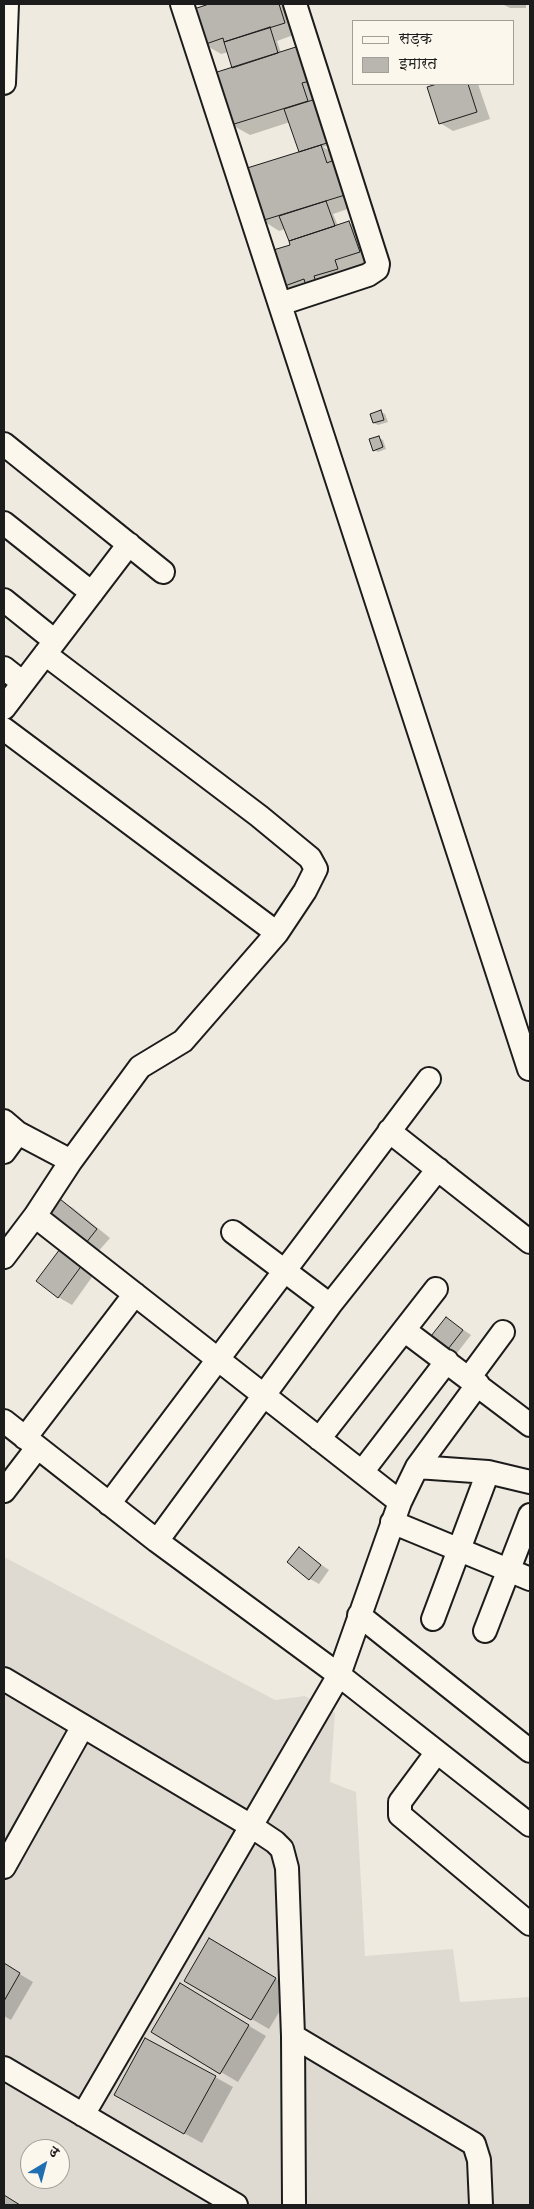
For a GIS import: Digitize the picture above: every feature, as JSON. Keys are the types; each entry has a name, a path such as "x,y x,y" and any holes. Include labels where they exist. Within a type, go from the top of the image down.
{"street":[{"path":"4,83 7,4"},
{"path":"182,4 529,1069"},
{"path":"280,304 368,275 377,269 378,264 295,4"},
{"path":"4,444 164,572"},
{"path":"4,523 92,593"},
{"path":"4,708 129,544"},
{"path":"4,600 50,647 176,752 314,862 316,869 312,879 277,933 183,1040 140,1067 4,1257"},
{"path":"4,668 23,683"},
{"path":"4,729 277,933"},
{"path":"109,1504 284,1269 429,1079"},
{"path":"4,1152 11,1127 71,1161"},
{"path":"390,1131 530,1242"},
{"path":"157,1540 330,1305 438,1170"},
{"path":"35,1216 400,1502"},
{"path":"233,1232 330,1305"},
{"path":"320,1439 436,1289"},
{"path":"4,1492 31,1443 135,1294"},
{"path":"404,1330 530,1425"},
{"path":"83,2115 339,1675 400,1502 418,1467 503,1332"},
{"path":"362,1472 447,1361"},
{"path":"4,1422 109,1504 339,1675 530,1825"},
{"path":"418,1467 488,1472 530,1482"},
{"path":"433,1619 488,1472"},
{"path":"485,1631 530,1515"},
{"path":"392,1522 530,1579"},
{"path":"360,1616 530,1751"},
{"path":"4,1679 251,1826 275,1842 285,1858 293,2036 294,2205"},
{"path":"4,1867 83,1726"},
{"path":"437,1752 400,1802 400,1815 530,1924"},
{"path":"293,2036 474,2144 479,2160 481,2205"},
{"path":"4,2068 236,2205"}],"shaded area":[{"path":"4,1557 275,1700 305,1696 335,1713 330,1782 356,1792 365,1956 453,1949 460,2002 530,1997 530,2205 4,2205"}],"building":[{"path":"209,4 279,4 285,23 224,42 223,38 203,45 191,10"},
{"path":"270,27 278,53 232,68 224,42"},
{"path":"299,46 310,81 302,83 308,101 231,125 214,73"},
{"path":"434,85 468,85 477,112 439,124 427,87"},
{"path":"316,99 330,142 299,152 284,109"},
{"path":"321,145 327,163 334,160 345,195 261,221 244,169"},
{"path":"326,201 335,226 289,241 279,216"},
{"path":"349,221 360,252 335,260 338,269 314,276 316,282 306,286 304,279 282,287 270,251 290,245 289,241"},
{"path":"381,410 384,420 373,423 370,414"},
{"path":"379,436 383,447 373,451 369,439"},
{"path":"60,1199 97,1229 82,1248 45,1217"},
{"path":"63,1245 85,1261 58,1298 36,1281"},
{"path":"446,1317 463,1330 448,1349 431,1336"},
{"path":"299,1547 321,1565 309,1580 287,1562"},
{"path":"209,1938 276,1978 251,2020 184,1981"},
{"path":"4,1963 20,1973 4,2001"},
{"path":"180,1983 249,2025 220,2074 151,2032"},
{"path":"145,2038 216,2076 184,2134 114,2095"},
{"path":"4,2195 20,2205 4,2205"}]}
